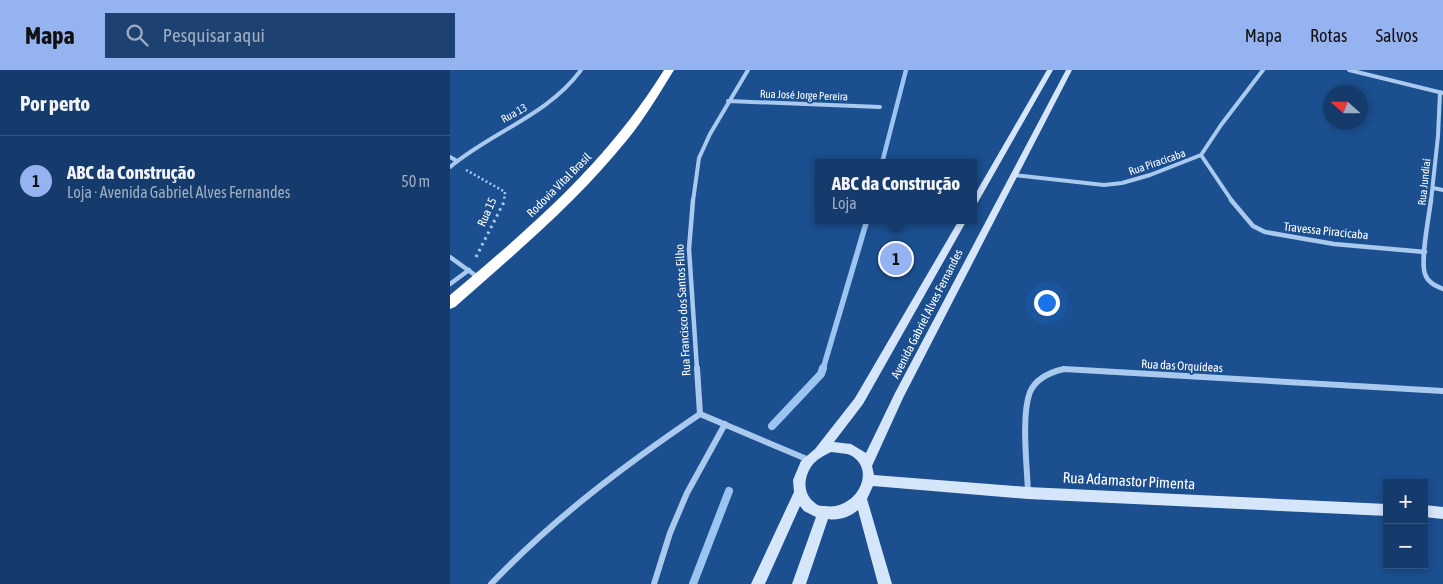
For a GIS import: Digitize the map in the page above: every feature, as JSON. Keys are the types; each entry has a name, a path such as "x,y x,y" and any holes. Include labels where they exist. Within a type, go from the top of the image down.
{"highway":[{"name":"Rodovia Vital Brasil","path":"450,303 474,274 546,218 602,161 638,121 669,70"}],"street":[{"name":"Rua 13","path":"450,167 501,131 554,101 571,85 581,70"},
{"name":"Rua Francisco dos Santos Filho","path":"700,414 689,249 694,187 699,158 728,101 748,70"},
{"path":"977,197 1050,70"},
{"name":"Avenida Gabriel Alves Fernandes","path":"867,464 899,396 1069,70"},
{"name":"Rua Piracicaba","path":"1013,176 1104,185 1150,176 1201,156 1221,125 1263,70"},
{"path":"1348,70 1441,93"},
{"name":"Rua Jundiaí","path":"1441,93 1433,188 1425,252 1425,274 1432,284 1443,288"},
{"name":"Rua José Jorge Pereira","path":"728,101 880,107"},
{"path":"450,156 457,161"},
{"name":"Travessa Piracicaba","path":"1201,156 1247,220 1260,230 1284,237 1425,252"},
{"path":"1433,188 1443,190"},
{"name":"Avenida Gabriel Alves Fernandes","path":"814,456 859,400 961,224"},
{"path":"450,257 474,274"},
{"path":"450,284 474,274"},
{"name":"Rua das Orquídeas","path":"1028,493 1027,409 1030,392 1037,382 1050,372 1064,369 1443,391"},
{"path":"491,584 562,514 635,458 700,414 814,456"},
{"path":"654,584 670,533 688,493 725,424"},
{"path":"830,448 847,448 861,456 867,464 870,480 868,488 861,499 850,508 837,514 823,514 812,509 804,502 800,493 799,481 802,470 814,456 830,448"},
{"name":"Rua Adamastor Pimenta","path":"870,480 1028,493 1383,510"},
{"path":"758,584 800,493"},
{"path":"861,499 885,584"},
{"path":"1428,511 1443,512"},
{"path":"799,584 823,514"}],"path":[{"name":"Rua 15","path":"457,161 467,172 505,192 505,200 474,274"}],"waterway":[{"path":"883,159 906,70"},
{"path":"823,369 866,224"},
{"path":"772,426 821,374 823,368"},
{"path":"693,584 729,491"}],"place":[{"name":"ABC da Construção","path":"896,259"}]}
